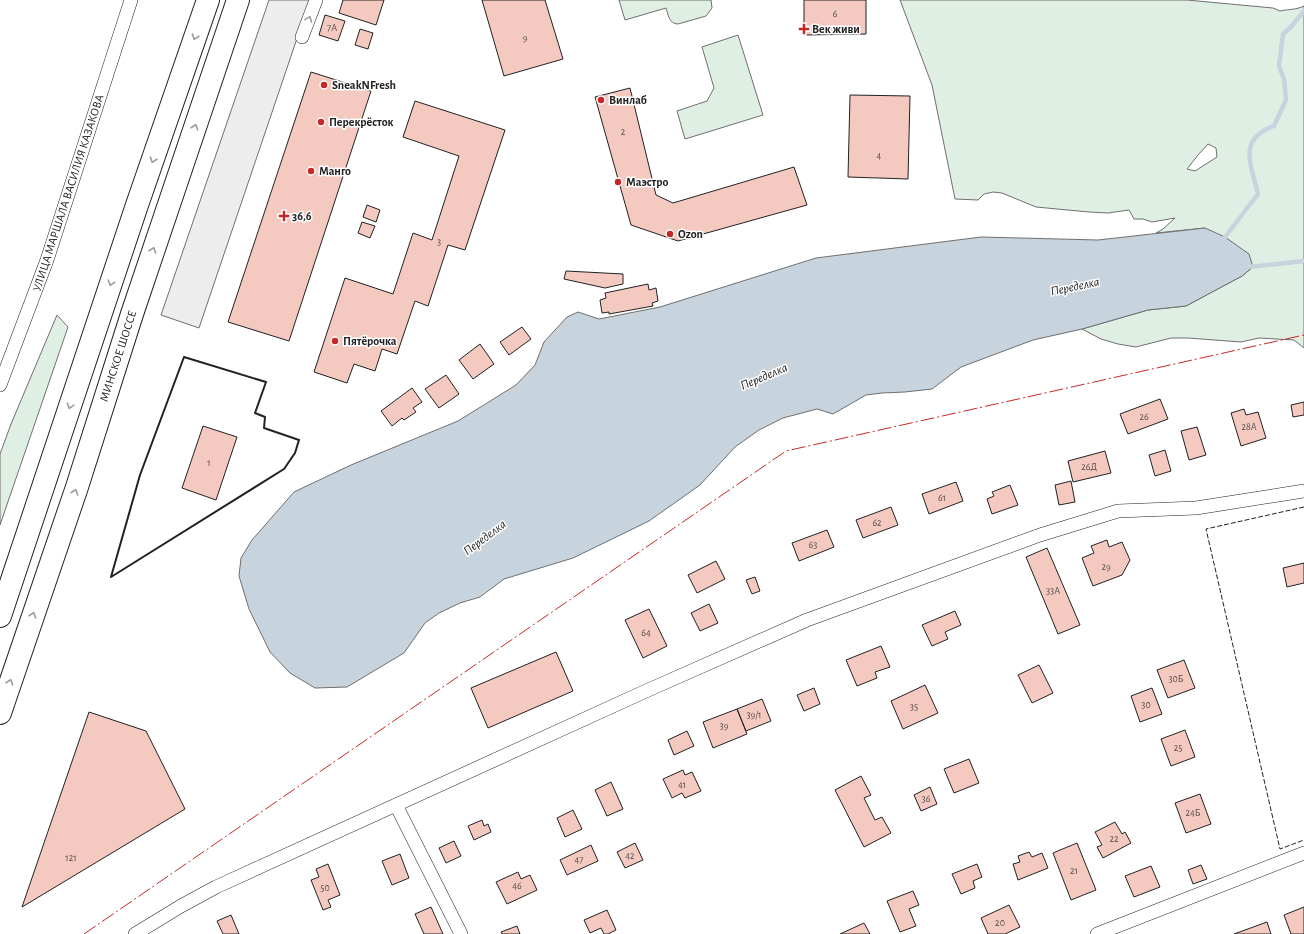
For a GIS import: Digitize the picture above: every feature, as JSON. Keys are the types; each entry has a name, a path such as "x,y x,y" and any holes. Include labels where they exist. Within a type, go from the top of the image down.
{"highway":[{"path":"0,616 135,212 208,0"},
{"name":"МИНСКОЕ ШОССЕ","path":"0,713 238,0"}],"street":[{"name":"УЛИЦА МАРШАЛА ВАСИЛИЯ КАЗАКОВА","path":"0,385 47,260 131,0"},
{"path":"302,37 316,0"},
{"path":"135,934 216,887 807,620 1040,534 1118,511 1196,508 1304,491"},
{"path":"396,805 461,934"},
{"path":"1097,934 1304,852"}],"green space":[{"path":"619,0 711,0 712,8 706,16 678,24 671,21 666,8 625,20"},
{"path":"900,0 1187,0 1273,8 1280,11 1304,6 1304,348 1294,340 1259,338 1241,342 1171,338 1136,347 1101,339 1082,329 1148,310 1186,306 1242,276 1253,267 1205,228 1156,233 1175,218 1152,222 1143,219 1134,219 1129,210 1108,213 1036,207 1002,193 993,192 984,194 978,200 955,199 932,85","holes":["1208,144 1216,148 1217,157 1195,171 1187,169"]},
{"path":"738,35 763,115 685,139 677,111 707,101 714,88 702,47"},
{"path":"57,315 68,327 0,525 0,454 11,424"}],"shaded area":[{"path":"269,0 310,0 199,328 161,315"}],"water":[{"path":"1205,228 1225,237 1249,254 1253,267 1242,276 1186,306 1148,310 1082,329 1033,340 961,367 932,389 866,395 833,414 817,409 783,418 759,430 735,447 700,485 649,521 573,558 504,579 480,597 460,603 439,613 425,623 404,653 347,687 315,688 290,673 270,652 249,609 239,576 241,558 252,540 294,492 351,465 458,421 516,385 535,365 544,342 567,317 578,312 599,319 660,307 816,258 981,237 1098,240"}],"building":[{"path":"343,0 384,0 376,25 339,13"},
{"path":"482,0 545,0 563,59 504,76"},
{"path":"804,0 866,0 866,34 804,35"},
{"path":"325,15 345,21 338,41 319,35"},
{"path":"360,29 373,33 368,49 355,45"},
{"name":"Манго","path":"311,72 371,91 289,341 228,322"},
{"path":"630,88 656,195 673,203 794,167 807,205 678,241 631,225 595,97"},
{"path":"850,95 910,96 908,179 848,177"},
{"path":"415,101 505,130 465,250 448,245 428,306 415,301 397,354 382,349 375,371 354,364 347,383 314,372 345,278 393,294 413,233 432,240 459,156 403,137"},
{"path":"367,205 380,210 376,222 363,217"},
{"path":"362,222 375,226 370,238 358,233"},
{"path":"566,271 623,274 623,284 605,288 564,279"},
{"path":"648,284 649,290 656,288 658,301 652,303 653,306 609,314 609,312 602,313 600,300 606,298 605,293"},
{"path":"522,327 531,339 509,355 500,342"},
{"path":"480,344 494,364 473,379 459,360"},
{"path":"446,375 459,394 439,408 425,389"},
{"path":"412,388 422,402 413,408 416,412 404,420 402,418 392,426 381,411"},
{"path":"1160,399 1168,419 1128,434 1120,414"},
{"path":"1304,402 1304,415 1293,417 1291,405"},
{"path":"1244,409 1246,415 1258,412 1266,438 1241,446 1231,413"},
{"path":"203,426 237,437 216,500 182,488"},
{"path":"1197,427 1206,455 1189,460 1181,431"},
{"path":"1165,450 1171,471 1155,476 1149,455"},
{"path":"1105,451 1111,473 1073,482 1068,461"},
{"path":"1071,481 1075,502 1059,505 1055,485"},
{"path":"956,482 963,501 929,514 922,494"},
{"path":"1010,485 1018,505 992,514 987,499 994,496 992,492"},
{"path":"891,507 898,525 863,538 856,520"},
{"path":"827,530 834,547 799,561 792,543"},
{"path":"1107,540 1109,547 1122,542 1130,560 1122,575 1093,586 1082,558 1094,553 1091,546"},
{"path":"1047,548 1080,625 1058,634 1026,557"},
{"path":"716,561 725,579 697,593 688,575"},
{"path":"1304,563 1304,583 1287,587 1283,568"},
{"path":"755,577 760,591 752,594 746,580"},
{"path":"709,604 718,623 700,631 691,613"},
{"path":"649,609 667,646 643,658 625,620"},
{"path":"955,611 961,625 945,632 948,639 932,646 922,625"},
{"path":"881,646 890,667 875,672 877,678 857,686 846,660"},
{"path":"556,652 573,691 488,728 471,688"},
{"path":"1184,660 1195,688 1168,698 1157,670"},
{"path":"1039,665 1053,693 1032,703 1018,675"},
{"path":"925,685 938,713 903,729 891,701"},
{"path":"814,688 820,704 804,711 797,695"},
{"path":"1152,688 1162,714 1140,722 1131,696"},
{"path":"762,699 771,721 746,731 737,709"},
{"path":"737,709 747,734 713,748 703,722"},
{"path":"89,712 146,731 185,809 22,907"},
{"path":"1185,730 1195,757 1171,766 1161,739"},
{"path":"687,731 694,746 674,755 668,740"},
{"path":"969,759 979,783 954,793 944,769"},
{"path":"683,770 685,775 692,772 701,791 685,798 682,793 672,798 663,779"},
{"path":"861,776 871,795 864,798 875,820 882,817 891,833 864,847 835,790"},
{"path":"611,782 623,809 607,816 595,790"},
{"path":"930,787 937,804 921,811 914,795"},
{"path":"1200,794 1211,824 1186,833 1175,803"},
{"path":"573,810 582,829 565,837 557,818"},
{"path":"482,820 484,826 488,824 491,832 474,840 468,826"},
{"path":"1115,822 1122,834 1125,832 1131,843 1103,858 1097,847 1102,845 1095,832"},
{"path":"454,841 461,856 446,863 439,848"},
{"path":"635,843 643,860 625,868 617,852"},
{"path":"1077,843 1096,890 1071,900 1053,853"},
{"path":"591,845 598,861 567,875 560,860"},
{"path":"1029,852 1032,857 1042,853 1048,868 1018,880 1013,864 1020,862 1018,856"},
{"path":"400,854 409,878 392,885 382,861"},
{"path":"328,864 340,895 328,900 331,907 323,910 311,880 319,877 316,869"},
{"path":"977,864 982,877 973,881 975,888 961,894 952,874"},
{"path":"1201,865 1207,879 1193,884 1188,870"},
{"path":"1151,866 1160,887 1134,897 1125,876"},
{"path":"518,872 521,879 530,875 537,890 507,904 496,882"},
{"path":"913,891 919,905 909,909 916,926 900,932 887,901"},
{"path":"1009,905 1020,927 1005,934 988,934 981,918"},
{"path":"431,907 443,934 424,934 415,914"},
{"path":"1304,907 1304,934 1291,934 1284,915"},
{"path":"607,910 616,930 608,934 604,934 601,928 590,933 584,920"},
{"path":"231,915 239,934 223,934 217,921"},
{"path":"1267,922 1271,934 1234,934"},
{"path":"864,923 870,934 840,934"},
{"path":"517,926 520,934 502,934 501,932"}],"waterway":[{"path":"1222,241 1258,194 1250,163 1251,145 1262,131 1274,126 1286,100 1284,79 1279,66 1283,34 1304,11"},
{"name":"Переделка","path":"1248,267 1304,261"}],"fence":[{"path":"1304,507 1206,529 1280,849 1304,840"}],"wall":[{"path":"184,357 266,382 255,413 265,417 264,428 299,440 295,453 284,469 111,577 140,475 184,357"}],"power":[{"path":"84,934 786,451 1304,335"}],"place":[{"name":"Век живи","path":"804,29"},
{"name":"SneakNFresh","path":"324,85"},
{"name":"Винлаб","path":"601,100"},
{"name":"Перекрёсток","path":"321,122"},
{"name":"Манго","path":"311,171"},
{"name":"Маэстро","path":"618,182"},
{"name":"36,6","path":"284,216"},
{"name":"Ozon","path":"670,234"},
{"name":"Пятёрочка","path":"335,341"}]}
